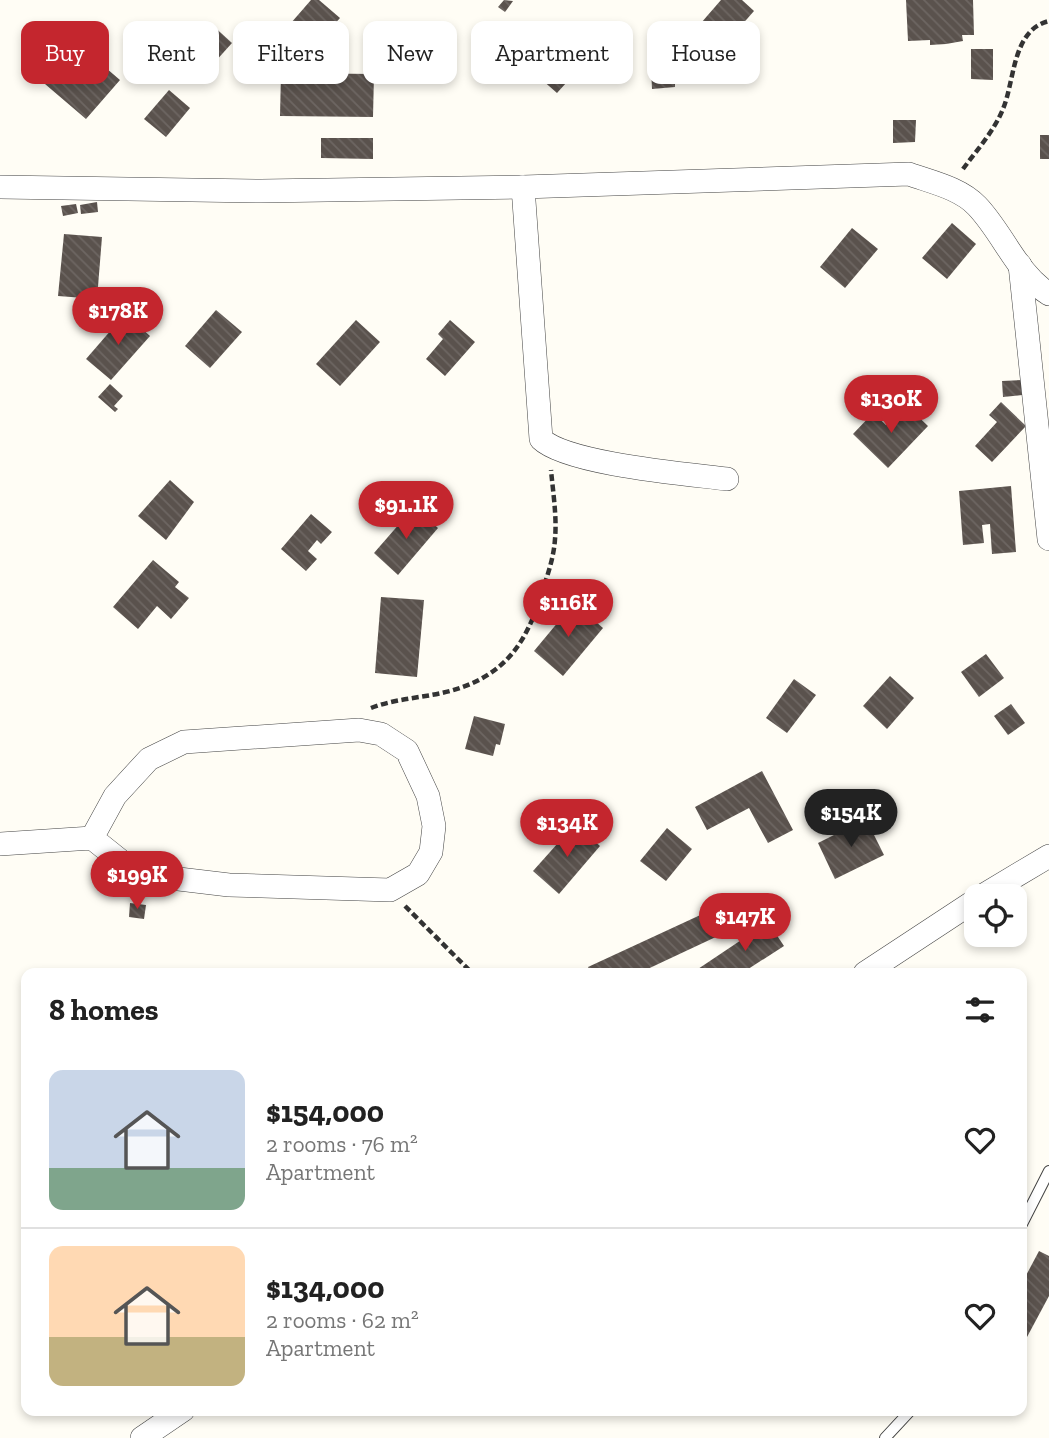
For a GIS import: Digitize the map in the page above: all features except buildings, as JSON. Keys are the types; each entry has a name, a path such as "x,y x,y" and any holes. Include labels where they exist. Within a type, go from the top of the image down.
{"street":[{"path":"0,187 261,191 523,187 909,174 950,188 976,205 1020,265 1049,294"},
{"path":"523,187 538,427 541,439 550,448 640,467 727,479"},
{"path":"1020,265 1049,539"},
{"path":"0,844 92,838 137,874 229,885 390,890 418,874 431,852 434,826 428,796 407,751 382,734 359,730 184,742 149,759 115,796 92,838"},
{"path":"1002,884 1049,856"},
{"path":"873,968 964,908"},
{"path":"142,1438 174,1416"}],"lane":[{"path":"1027,1214 1049,1171"},
{"path":"886,1438 906,1416"}],"path":[{"path":"950,188 1003,108 1023,40 1035,26 1049,21"},
{"path":"359,730 370,709 388,702 451,691 498,668 519,647 532,626 552,561 555,539 550,448"},
{"path":"390,890 467,968"}]}
